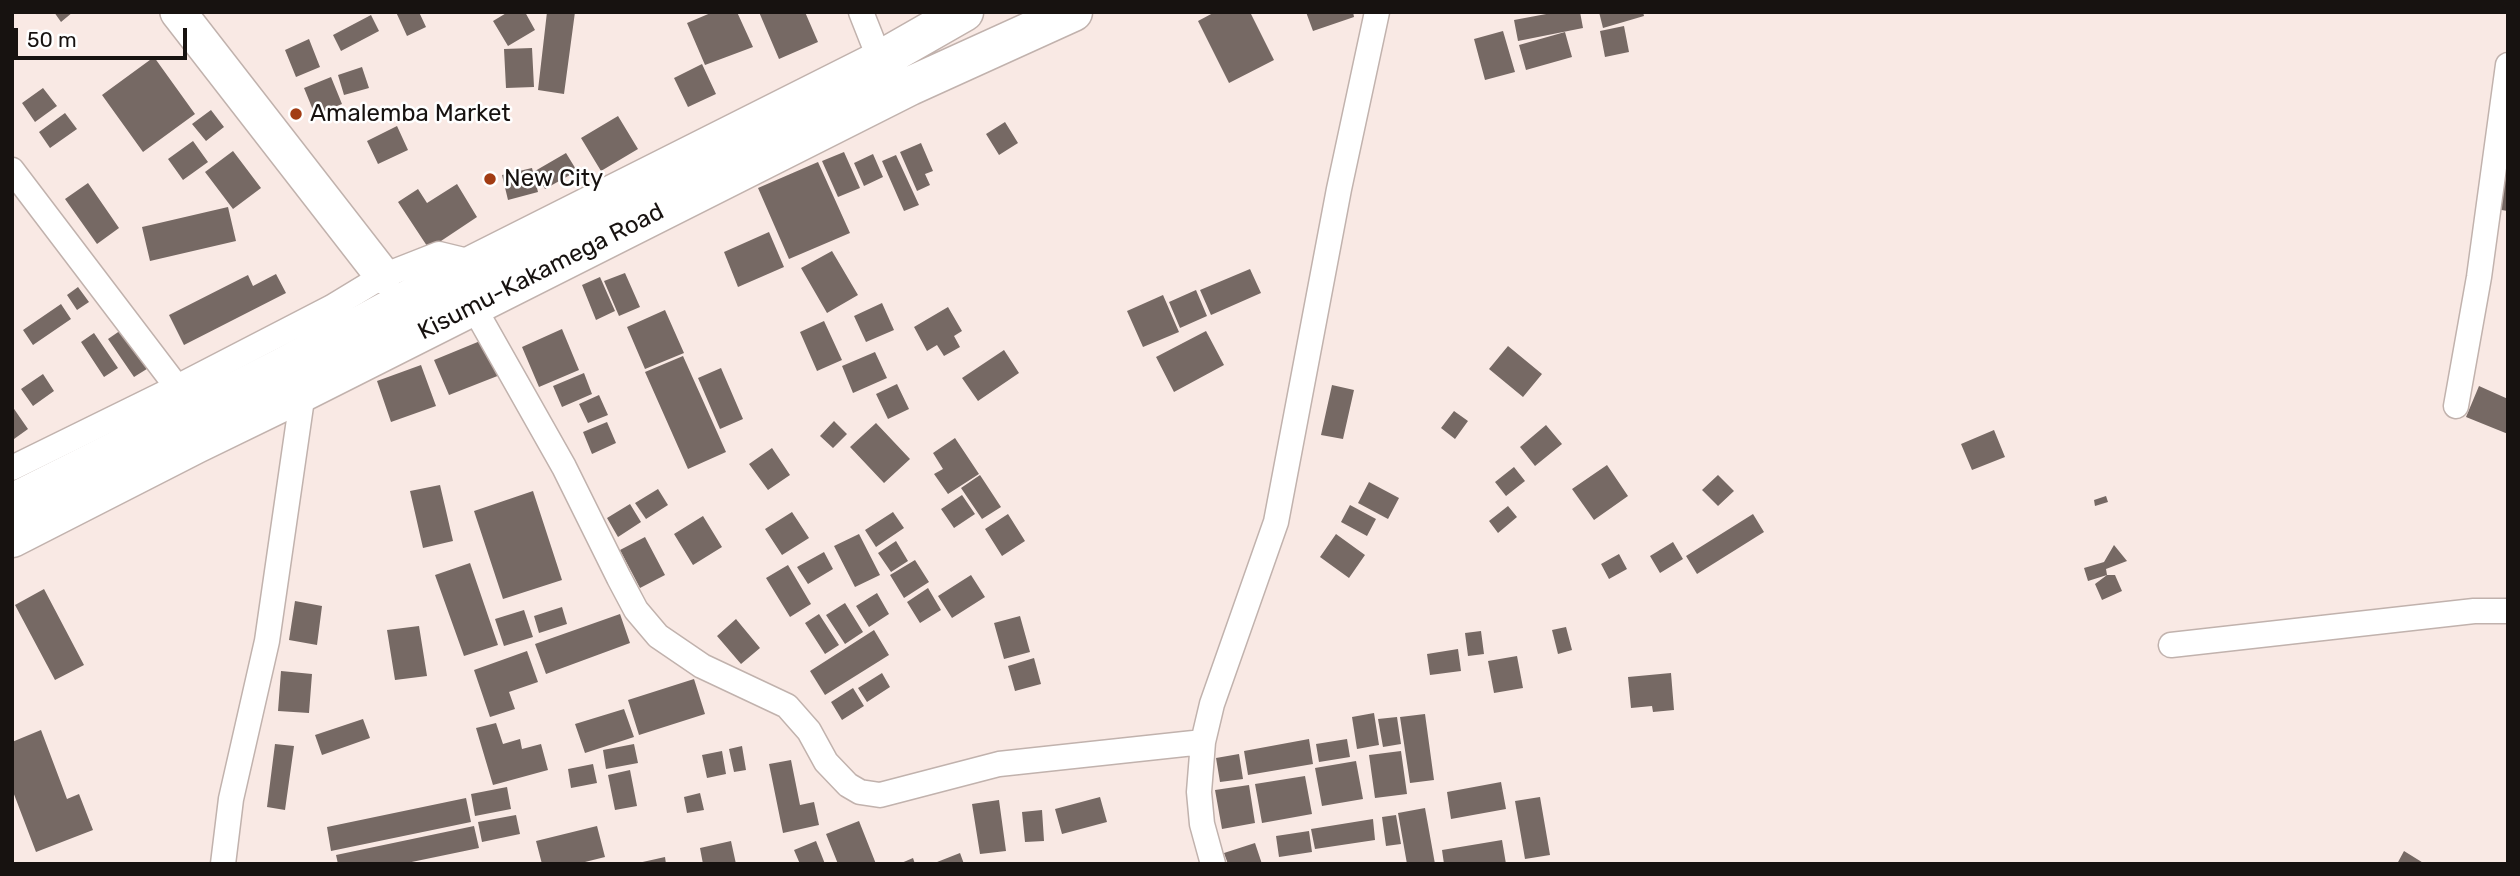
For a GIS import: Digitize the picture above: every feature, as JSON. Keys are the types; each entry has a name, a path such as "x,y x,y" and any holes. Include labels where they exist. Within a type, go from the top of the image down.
{"highway":[{"name":"Kisumu-Kakamega Road","path":"12,503 281,368 476,263 880,60 964,12"},
{"name":"Kisumu-Kakamega Road","path":"12,538 910,86 1073,12"}],"main road":[{"path":"178,12 383,276"}],"street":[{"path":"861,12 880,60"},
{"path":"1213,864 1202,824 1199,792 1203,742 1212,704 1276,522 1339,189 1377,12"},
{"path":"2456,406 2479,278 2508,65"},
{"path":"12,170 177,387"},
{"path":"12,468 332,307 383,276 439,254 476,263"},
{"path":"473,306 564,467 636,610 658,636 702,666 787,706 809,731 826,762 848,785 860,792 880,795 999,764 1203,742"},
{"path":"222,864 231,799 267,641 303,392"},
{"path":"2171,645 2474,611 2508,611"}],"building":[{"path":"54,12 73,12 61,22"},
{"path":"396,12 419,12 426,27 407,36"},
{"path":"508,12 525,12 535,30 508,46 493,21"},
{"path":"547,12 575,12 564,94 538,90"},
{"path":"713,12 737,12 753,47 705,65 687,23"},
{"path":"759,12 805,12 818,42 779,59"},
{"path":"1215,12 1250,12 1274,60 1229,83 1198,21"},
{"path":"1306,12 1353,12 1354,17 1313,31"},
{"path":"1557,12 1580,12 1583,28 1518,41 1514,20"},
{"path":"1599,12 1643,12 1644,16 1603,28"},
{"path":"371,15 379,31 341,51 333,35"},
{"path":"1624,26 1629,52 1605,57 1600,31"},
{"path":"1503,31 1515,72 1485,80 1474,39"},
{"path":"1565,32 1572,57 1526,70 1519,45"},
{"path":"309,39 320,67 296,77 285,50"},
{"path":"532,48 534,87 506,88 504,49"},
{"path":"154,57 195,114 143,152 102,95"},
{"path":"702,64 716,94 688,107 674,78"},
{"path":"362,67 369,88 344,95 338,75"},
{"path":"331,77 342,104 315,115 304,88"},
{"path":"43,88 57,106 35,122 22,103"},
{"path":"211,110 224,127 206,141 192,124"},
{"path":"65,113 77,129 50,148 39,132"},
{"path":"618,116 638,149 601,171 581,138"},
{"path":"1005,122 1018,143 999,155 986,134"},
{"path":"397,126 408,150 378,164 367,141"},
{"path":"193,141 208,162 183,180 168,159"},
{"path":"921,143 933,171 925,174 930,185 917,191 900,152"},
{"path":"233,151 261,188 233,209 205,172"},
{"path":"844,152 860,188 838,197 822,161"},
{"path":"566,153 577,171 545,189 535,171"},
{"path":"873,154 883,177 864,186 854,163"},
{"path":"896,155 919,205 904,211 882,161"},
{"path":"818,162 850,233 789,259 758,188"},
{"path":"532,168 538,192 508,200 502,175"},
{"path":"2501,172 2508,174 2508,211 2495,209"},
{"path":"88,183 119,228 97,244 65,199"},
{"path":"457,184 477,217 429,249 398,202 418,189 427,203"},
{"path":"228,207 236,241 150,261 142,227"},
{"path":"769,232 784,267 738,287 724,252"},
{"path":"832,251 858,295 827,313 801,268"},
{"path":"1250,269 1261,293 1211,315 1200,290"},
{"path":"625,273 640,307 619,316 604,281"},
{"path":"276,274 286,293 184,345 169,315 248,275 253,286"},
{"path":"600,277 615,311 596,320 582,285"},
{"path":"78,287 89,302 77,310 67,295"},
{"path":"1196,290 1207,316 1180,328 1169,302"},
{"path":"1163,295 1179,332 1143,347 1127,311"},
{"path":"882,303 894,330 866,342 854,316"},
{"path":"61,304 71,319 33,345 23,330"},
{"path":"948,307 962,331 954,336 960,347 944,356 937,345 927,351 914,327"},
{"path":"665,310 684,353 645,369 627,327"},
{"path":"824,321 842,360 817,371 800,332"},
{"path":"124,328 150,367 134,377 108,339"},
{"path":"562,329 579,370 539,387 522,347"},
{"path":"1206,331 1224,365 1174,392 1156,357"},
{"path":"94,333 118,368 104,377 81,342"},
{"path":"485,339 500,375 449,395 434,360"},
{"path":"1508,346 1542,374 1523,397 1489,369"},
{"path":"1004,350 1019,373 978,401 962,378"},
{"path":"875,352 887,378 853,393 842,366"},
{"path":"683,356 726,452 688,469 645,372"},
{"path":"421,365 436,406 391,422 377,381"},
{"path":"721,368 743,419 720,429 698,378"},
{"path":"584,373 592,394 562,407 553,386"},
{"path":"43,374 54,391 33,406 21,389"},
{"path":"897,384 909,409 888,419 876,394"},
{"path":"1332,385 1354,390 1343,439 1321,435"},
{"path":"2479,386 2508,399 2508,434 2466,417"},
{"path":"599,395 608,415 588,423 579,404"},
{"path":"12,406 28,429 14,439 12,437"},
{"path":"1454,411 1468,421 1455,439 1441,428"},
{"path":"834,421 847,434 833,448 820,436"},
{"path":"607,422 616,443 592,454 583,432"},
{"path":"876,423 910,459 884,483 850,447"},
{"path":"1546,425 1562,444 1535,466 1520,447"},
{"path":"1994,430 2005,457 1972,470 1961,444"},
{"path":"955,438 979,474 948,494 934,474 943,469 933,453"},
{"path":"772,448 790,475 768,490 749,464"},
{"path":"1607,465 1628,496 1594,520 1572,489"},
{"path":"1514,467 1525,481 1506,496 1495,482"},
{"path":"980,475 1001,507 982,519 961,488"},
{"path":"1718,475 1734,491 1718,506 1702,490"},
{"path":"1369,482 1399,498 1388,519 1358,503"},
{"path":"440,485 453,541 423,548 410,491"},
{"path":"658,489 668,505 646,519 635,503"},
{"path":"533,491 562,580 503,599 474,511"},
{"path":"962,495 975,514 954,528 941,509"},
{"path":"2106,496 2108,502 2095,506 2094,500"},
{"path":"630,504 641,522 618,537 607,518"},
{"path":"1350,505 1376,519 1367,536 1341,522"},
{"path":"1508,506 1517,517 1498,533 1489,521"},
{"path":"792,512 809,538 782,555 765,529"},
{"path":"893,512 904,528 876,547 865,530"},
{"path":"1008,514 1025,541 1002,556 985,529"},
{"path":"1753,514 1764,532 1697,574 1686,556"},
{"path":"703,516 722,547 693,565 674,534"},
{"path":"859,534 880,575 855,587 834,546"},
{"path":"1336,534 1365,555 1349,578 1320,557"},
{"path":"645,537 665,575 640,588 620,550"},
{"path":"896,541 908,561 891,572 878,553"},
{"path":"1673,542 1683,559 1660,573 1650,556"},
{"path":"2114,545 2127,561 2106,569 2107,575 2088,581 2084,568 2104,562"},
{"path":"824,552 833,569 808,584 797,567"},
{"path":"1619,554 1627,569 1609,579 1601,564"},
{"path":"915,560 929,582 904,598 890,575"},
{"path":"470,563 498,645 464,656 435,575"},
{"path":"788,565 811,604 790,617 766,578"},
{"path":"971,575 985,597 952,618 938,596"},
{"path":"2107,575 2115,575 2122,591 2102,600 2095,584"},
{"path":"928,588 941,610 920,623 907,602"},
{"path":"44,589 84,665 55,680 15,605"},
{"path":"877,593 889,614 869,627 856,606"},
{"path":"295,601 322,606 317,645 289,640"},
{"path":"845,603 863,632 845,644 826,615"},
{"path":"562,607 567,624 539,633 534,616"},
{"path":"524,610 533,637 504,646 495,619"},
{"path":"620,614 630,643 546,674 535,644"},
{"path":"819,614 839,645 825,654 805,623"},
{"path":"1020,616 1030,652 1004,659 994,623"},
{"path":"736,619 760,648 741,664 717,636"},
{"path":"419,626 427,676 395,680 387,630"},
{"path":"1566,627 1572,650 1558,654 1552,630"},
{"path":"874,630 889,655 825,695 810,671"},
{"path":"1481,631 1484,654 1468,656 1465,633"},
{"path":"1458,649 1461,671 1430,675 1427,654"},
{"path":"527,651 538,682 509,692 515,709 490,717 474,670"},
{"path":"1517,656 1523,688 1494,693 1488,661"},
{"path":"1034,658 1041,684 1015,691 1008,666"},
{"path":"281,671 312,674 309,713 278,711"},
{"path":"882,673 890,687 867,702 858,688"},
{"path":"1671,673 1674,710 1653,712 1652,706 1631,708 1628,677"},
{"path":"694,679 705,714 639,735 628,700"},
{"path":"853,688 864,706 842,720 831,702"},
{"path":"624,709 634,737 585,753 575,724"},
{"path":"1374,713 1379,745 1357,749 1352,717"},
{"path":"1425,714 1434,780 1410,783 1400,717"},
{"path":"1397,717 1401,744 1383,747 1378,719"},
{"path":"363,719 370,738 322,755 315,735"},
{"path":"496,723 503,744 520,739 522,749 541,744 548,770 493,785 476,728"},
{"path":"41,730 67,799 79,794 93,830 36,852 12,789 12,742"},
{"path":"1309,739 1313,764 1248,775 1244,751"},
{"path":"1347,739 1350,757 1319,762 1316,744"},
{"path":"275,744 294,746 285,810 267,807"},
{"path":"634,744 638,763 606,769 603,750"},
{"path":"742,746 746,770 734,772 729,749"},
{"path":"722,751 726,774 707,778 702,755"},
{"path":"1401,751 1407,794 1375,798 1369,755"},
{"path":"1239,754 1243,779 1220,782 1216,758"},
{"path":"791,760 800,805 814,802 819,825 783,833 769,764"},
{"path":"1356,761 1363,799 1322,806 1315,768"},
{"path":"593,764 597,783 571,788 568,769"},
{"path":"630,770 637,806 615,810 608,775"},
{"path":"1305,776 1312,814 1262,823 1255,784"},
{"path":"1501,782 1506,809 1451,819 1447,792"},
{"path":"1249,785 1255,823 1222,829 1215,790"},
{"path":"507,787 511,809 475,816 471,794"},
{"path":"700,793 704,810 687,813 684,797"},
{"path":"1100,797 1107,822 1062,834 1055,809"},
{"path":"1540,797 1550,855 1525,859 1515,801"},
{"path":"466,798 471,822 331,851 327,827"},
{"path":"999,800 1006,851 980,854 972,804"},
{"path":"1425,808 1435,864 1407,864 1398,813"},
{"path":"1042,810 1044,841 1025,842 1022,812"},
{"path":"516,815 520,834 482,842 478,822"},
{"path":"1396,815 1401,844 1386,846 1382,817"},
{"path":"1373,819 1375,840 1315,849 1311,829"},
{"path":"859,821 876,864 838,864 826,834"},
{"path":"474,826 479,848 402,864 338,864 336,855"},
{"path":"597,826 605,857 577,864 542,864 536,841"},
{"path":"1309,831 1312,852 1279,857 1276,836"},
{"path":"1502,840 1506,864 1444,864 1442,850"},
{"path":"731,841 736,864 703,864 700,848"},
{"path":"816,841 825,864 800,864 794,850"},
{"path":"1255,843 1262,864 1228,864 1224,853"},
{"path":"2404,851 2425,864 2397,864"},
{"path":"960,853 964,864 932,864"},
{"path":"665,857 666,864 638,864 638,863"},
{"path":"913,858 915,864 899,864"}],"place":[{"name":"Amalemba Market","path":"296,114"},
{"name":"New City","path":"490,179"}]}
